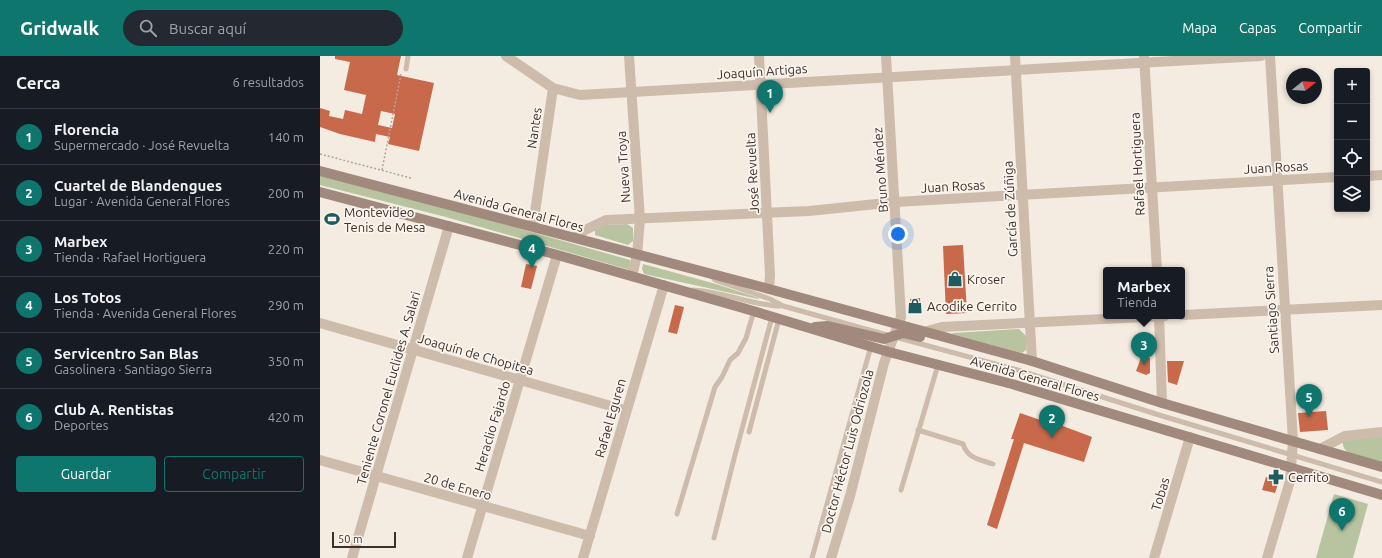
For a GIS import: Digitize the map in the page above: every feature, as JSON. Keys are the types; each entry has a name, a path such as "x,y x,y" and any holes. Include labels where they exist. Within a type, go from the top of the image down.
{"main road":[{"name":"Avenida General Flores","path":"320,171 533,226 1032,361 1162,403 1382,468"},
{"name":"Avenida General Flores","path":"320,192 679,289 889,352 1019,386 1382,495"},
{"path":"809,327 828,326 884,339 903,333 937,341 952,339"}],"street":[{"path":"506,56 552,88"},
{"name":"Nueva Troya","path":"629,56 640,219 637,255 632,276"},
{"name":"José Revuelta","path":"758,56 770,275 769,289"},
{"name":"Bruno Méndez","path":"886,56 896,202 901,317 889,352"},
{"name":"García de Zúñiga","path":"1015,56 1032,361"},
{"name":"Joaquín Artigas","path":"552,88 580,95 760,83 1016,70 1144,59 1261,56"},
{"name":"Santiago Sierra","path":"1267,558 1290,481 1293,442 1270,56"},
{"name":"Rafael Hortiguera","path":"1144,59 1157,267"},
{"name":"Nantes","path":"533,226 552,88"},
{"path":"1370,176 1382,176"},
{"name":"Juan Rosas","path":"575,238 585,230 606,220 767,214 896,202 1334,177"},
{"name":"Teniente Coronel Euclides A. Salari","path":"352,558 449,226"},
{"name":"Heraclio Fajardo","path":"467,558 519,380 558,256"},
{"name":"Rafael Eguren","path":"583,558 664,285"},
{"path":"1185,315 1382,305"},
{"path":"926,332 942,327 1110,319"},
{"path":"1159,319 1162,403"},
{"name":"Joaquín de Chopitea","path":"320,323 626,410"},
{"name":"Doctor Héctor Luis Odriozola","path":"831,558 889,352"},
{"path":"1320,449 1345,436 1382,432"},
{"name":"Tobas","path":"1154,558 1190,437"},
{"name":"20 de Enero","path":"320,460 590,536"}],"lane":[{"path":"406,69 408,56"},
{"name":"Avenida General Flores","path":"711,275 715,280 770,299 783,306"},
{"name":"Avenida General Flores","path":"679,289 708,290 769,305 783,306 1021,371 1292,456 1382,482"},
{"path":"677,514 715,387 722,377 730,360 738,353 746,338 754,311"},
{"path":"749,432 776,318"},
{"path":"714,538 735,455 776,318"},
{"path":"812,558 871,346"},
{"path":"900,490 938,365"},
{"path":"918,430 963,444 965,451 970,457 993,464"}],"path":[{"path":"382,170 400,75 406,69"},
{"path":"320,154 411,178"}],"green space":[{"path":"320,176 454,210 630,260 630,270 446,217 320,185"},
{"path":"627,224 633,228 633,241 628,245 595,235 595,230 604,225"},
{"path":"643,264 716,284 759,298 644,274 642,269"},
{"path":"1019,329 1026,336 1026,350 1022,353 952,334 953,333"},
{"path":"1382,436 1382,463 1357,457 1346,451 1343,446 1343,441"},
{"path":"1334,494 1368,504 1353,558 1316,558"}],"building":[{"path":"335,56 401,56 397,75 434,83 419,151 388,144 390,137 376,134 375,142 340,134 320,127 320,108 330,111 329,116 343,119 345,110 362,114 366,95 344,90 350,62 335,59","holes":["381,111 395,114 392,128 378,125"]},
{"name":"Kroser","path":"963,245 967,313 946,314 943,246"},
{"path":"526,264 537,266 531,289 521,287"},
{"name":"Acodike Cerrito","path":"920,298 921,314 911,314 910,299"},
{"path":"675,305 684,307 677,334 668,332"},
{"path":"1142,355 1150,358 1150,373 1146,375 1136,371"},
{"path":"1167,361 1184,361 1177,385 1168,382"},
{"path":"1326,411 1328,430 1300,432 1298,413"},
{"path":"1020,413 1046,422 1047,420 1092,437 1084,462 1024,443 997,529 987,525 1014,439 1011,439"},
{"path":"1266,477 1279,481 1275,493 1262,490"}],"place":[{"name":"Florencia","path":"770,113"},
{"name":"Montevideo Tenis de Mesa","path":"332,219"},
{"name":"Los Totos","path":"532,268"},
{"name":"Kroser","path":"955,279"},
{"name":"Acodike Cerrito","path":"915,306"},
{"name":"Marbex","path":"1144,365"},
{"name":"Servicentro San Blas","path":"1309,417"},
{"name":"Cuartel de Blandengues","path":"1052,438"},
{"name":"Cerrito","path":"1276,477"},
{"name":"Club A. Rentistas","path":"1342,531"}]}
